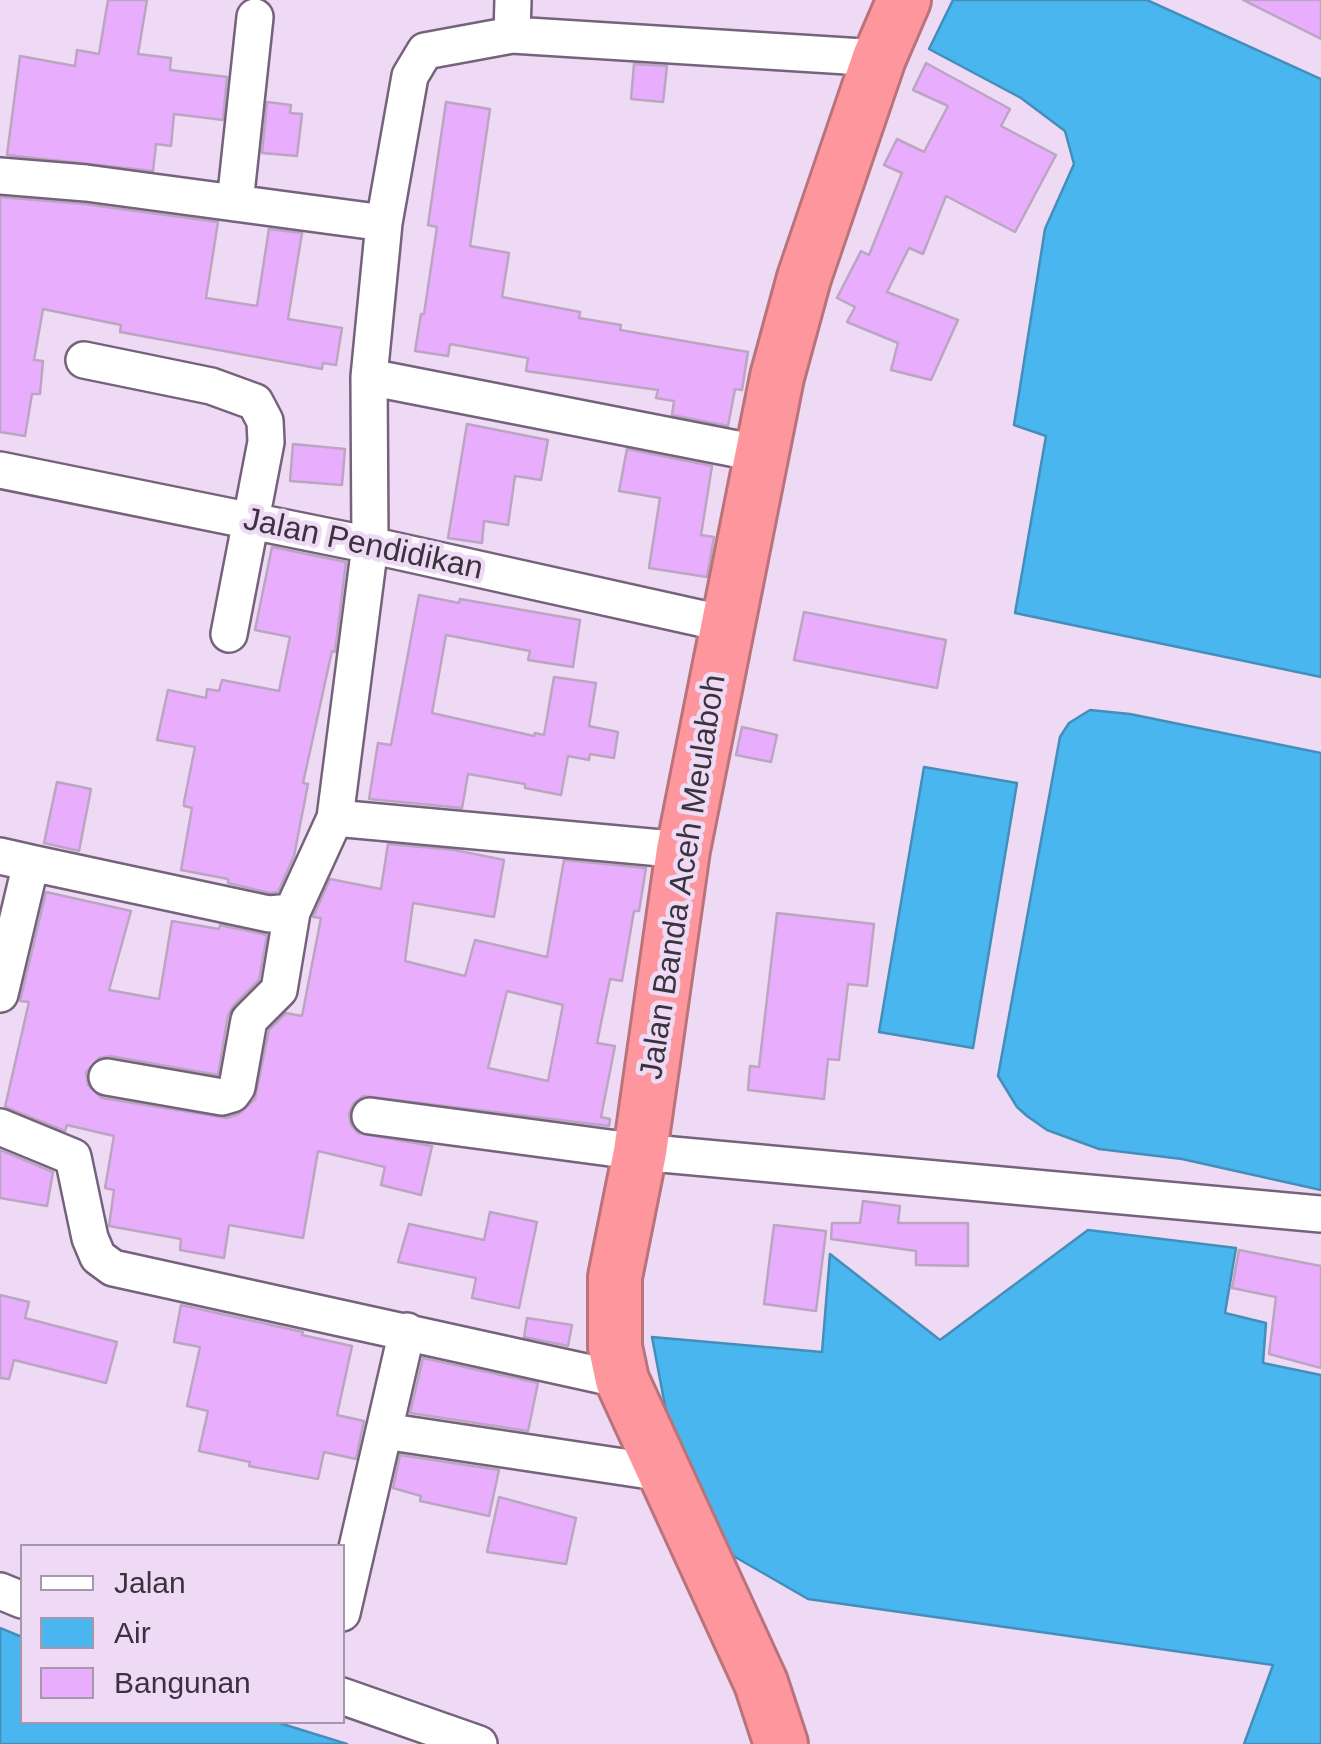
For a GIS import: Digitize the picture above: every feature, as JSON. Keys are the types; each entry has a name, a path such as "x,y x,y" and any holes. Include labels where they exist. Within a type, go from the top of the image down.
{"highway":[{"name":"Jalan Banda Aceh Meulaboh","path":"781,1744 761,1683 622,1380 615,1347 615,1278 640,1152 683,850 777,376 804,278 879,58 904,0"}],"street":[{"path":"236,203 255,18"},
{"path":"107,1077 222,1097 232,1094 237,1086 249,1020 279,990 292,912 335,818 370,545 369,377 384,222 410,76 425,50 513,18 879,58"},
{"path":"0,176 86,183 384,222"},
{"path":"84,360 210,386 255,402 265,421 266,442 230,634"},
{"path":"369,377 762,454"},
{"name":"Jalan Pendidikan","path":"0,470 370,545 726,624"},
{"path":"335,818 683,850"},
{"path":"0,994 15,860 269,914 292,912"},
{"path":"370,1116 640,1152 1321,1214"},
{"path":"0,1127 74,1158 90,1238 98,1257 113,1268 622,1380"},
{"path":"345,1600 407,1331"},
{"path":"384,1431 663,1473"},
{"path":"345,1697 479,1744"}],"water":[{"path":"953,0 1147,0 1321,79 1321,677 1015,613 1046,436 1014,425 1045,229 1074,164 1065,131 1021,98 929,49"},
{"path":"1090,710 1130,714 1321,753 1321,1190 1182,1159 1099,1149 1047,1130 1027,1116 998,1076 1060,737 1069,723"},
{"path":"924,767 1017,783 973,1048 879,1032"},
{"path":"1088,1230 1236,1248 1225,1313 1266,1323 1263,1363 1321,1375 1321,1744 1244,1744 1273,1665 808,1599 723,1550 676,1464 652,1337 822,1352 830,1254 940,1340"},
{"path":"0,1628 20,1636 20,1724 282,1724 347,1744 0,1744"}],"building":[{"path":"108,0 147,0 138,54 171,58 170,70 227,77 223,120 174,114 171,146 156,144 153,171 7,155 20,56 75,66 77,50 99,54"},
{"path":"1243,0 1321,0 1321,39"},
{"path":"926,63 1010,109 1001,126 1056,155 1015,232 946,196 923,254 909,248 887,292 958,320 931,380 891,370 898,343 847,322 855,307 837,298 861,251 869,255 902,173 884,165 897,139 924,152 948,106 913,90"},
{"path":"634,64 667,66 663,102 631,99"},
{"path":"267,102 291,105 290,113 302,114 297,156 262,153"},
{"path":"446,102 490,109 470,246 509,253 502,297 580,312 579,318 621,325 620,330 748,352 742,390 735,389 728,426 672,415 674,401 656,398 658,390 526,371 528,358 450,344 448,356 415,351 437,227 428,225"},
{"path":"0,197 218,222 206,298 257,306 269,229 302,233 288,319 342,328 336,365 323,363 322,369 120,332 121,325 43,309 34,360 43,361 40,394 32,394 25,436 0,432"},
{"path":"467,424 548,440 541,480 515,476 508,525 484,521 482,543 448,538"},
{"path":"293,444 345,449 342,485 290,481"},
{"path":"627,449 712,466 701,535 714,537 707,577 649,568 660,498 619,491"},
{"path":"272,547 346,562 335,652 332,651 303,783 308,784 294,856 278,892 270,893 228,883 228,879 181,870 192,808 184,806 184,802 195,747 157,740 168,690 206,698 207,689 219,691 222,680 279,691 290,637 255,630"},
{"path":"419,595 580,620 573,667 528,660 530,651 446,635 432,713 544,735 554,677 596,683 589,726 618,732 614,758 590,754 589,760 568,756 561,795 468,774 462,808 369,799 378,743 391,745"},
{"path":"804,612 946,640 937,688 794,660"},
{"path":"742,727 777,735 771,762 736,755"},
{"path":"57,782 91,789 79,851 44,843"},
{"path":"388,844 455,850 504,860 494,917 413,903 405,961 465,976 475,940 547,957 564,860 646,868 622,981 610,979 597,1043 615,1046 601,1117 610,1119 609,1126 363,1096 349,1114 358,1133 432,1146 421,1195 381,1185 385,1167 318,1151 303,1238 229,1225 224,1258 180,1250 181,1239 109,1226 114,1190 105,1188 114,1136 67,1125 65,1131 5,1107 29,1002 20,1001 46,892 131,911 109,990 159,999 172,921 219,929 220,925 267,935 259,980 228,1015 218,1075 110,1056 99,1058 86,1072 88,1085 102,1098 227,1118 239,1114 255,1099 269,1030 286,1013 302,1016 321,918 313,917 330,879 381,889","holes":["507,991 563,1005 548,1081 488,1068"]},
{"path":"777,913 874,924 867,986 848,984 839,1060 828,1059 824,1099 748,1090 750,1066 759,1067"},
{"path":"0,1150 53,1172 47,1206 0,1198"},
{"path":"863,1201 900,1206 898,1223 968,1223 968,1266 916,1265 916,1251 831,1239 832,1223 860,1223"},
{"path":"490,1212 537,1222 519,1308 472,1298 476,1278 398,1262 409,1224 484,1240"},
{"path":"774,1225 826,1231 816,1311 764,1304"},
{"path":"1239,1250 1321,1266 1321,1368 1269,1354 1276,1297 1232,1288"},
{"path":"0,1295 29,1302 25,1318 117,1342 106,1383 14,1360 9,1379 0,1378"},
{"path":"181,1305 352,1346 337,1415 364,1421 356,1459 324,1452 318,1479 249,1466 250,1462 199,1451 208,1411 187,1406 200,1347 174,1342"},
{"path":"527,1318 572,1325 568,1346 524,1337"},
{"path":"423,1358 538,1383 528,1431 410,1413"},
{"path":"400,1455 499,1470 489,1516 420,1501 421,1496 393,1488"},
{"path":"499,1497 576,1518 566,1564 487,1552"}]}
